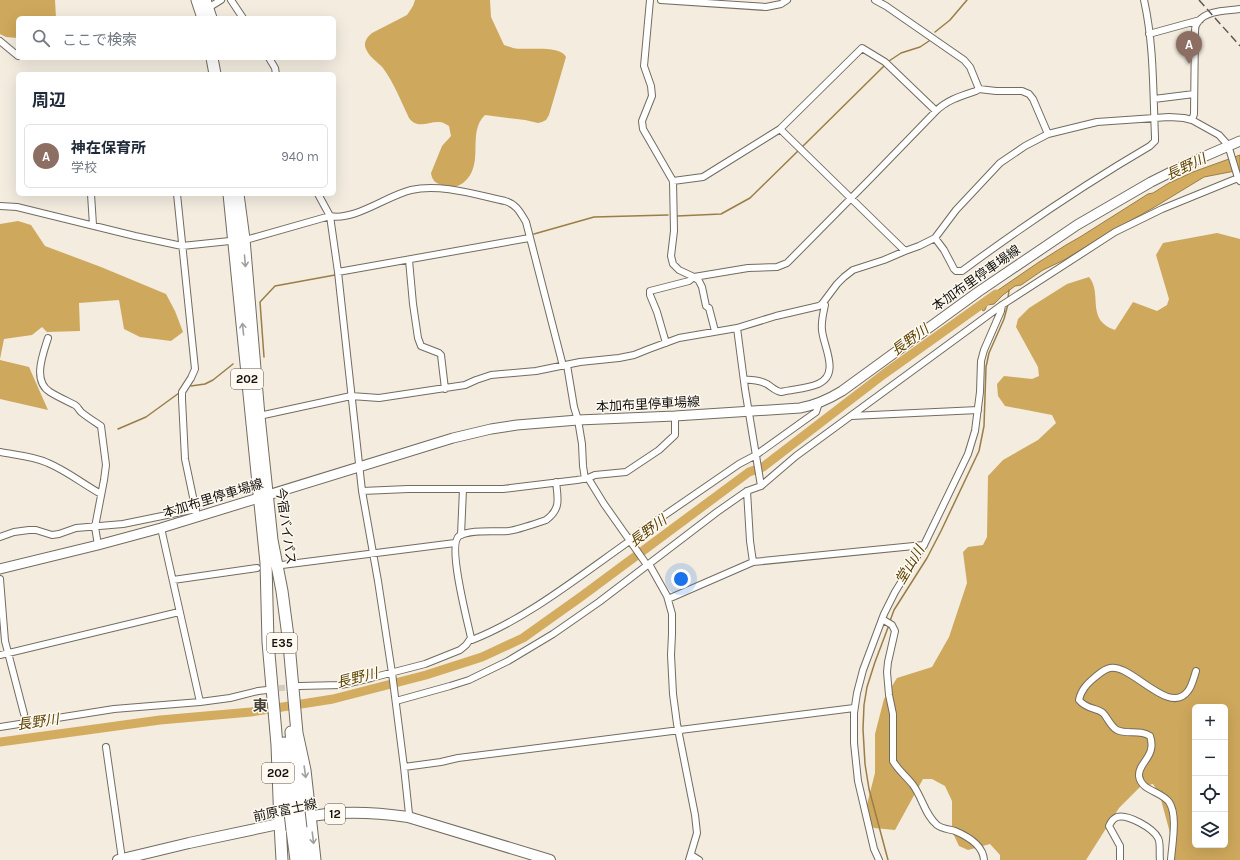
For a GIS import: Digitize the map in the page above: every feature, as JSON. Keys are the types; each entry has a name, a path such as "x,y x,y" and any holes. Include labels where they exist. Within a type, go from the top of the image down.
{"highway":[{"path":"197,0 204,13"},
{"path":"212,60 215,72"},
{"path":"220,60 222,72"},
{"name":"今宿バイパス","path":"229,196 239,240 259,416 263,496 262,566 268,642 283,692 286,721 280,824 282,860"},
{"name":"今宿バイパス","path":"238,196 239,240 263,496 282,591 288,636 283,692 286,721 298,733 305,770 315,860"},
{"path":"272,540 272,593"},
{"path":"262,566 272,593"},
{"name":"E35","path":"272,593 283,692"},
{"path":"286,721 297,829 296,860"},
{"path":"297,829 306,860"}],"main road":[{"name":"本加布里停車場線","path":"0,570 161,528 196,513 263,496 453,438 491,429 517,425 578,420 675,416 800,408 819,403 842,391 978,292 1077,226 1151,182 1228,145 1240,141"},
{"name":"前原富士線","path":"120,860 189,843 323,814 347,813 389,814 408,817 550,860"}],"street":[{"path":"204,13 221,0"},
{"path":"231,0 242,16"},
{"path":"650,0 644,66 651,86 652,96 642,124 643,129 673,181 674,231 671,256 674,264 679,270 699,281 702,287 706,306 709,308 715,331"},
{"path":"661,0 766,7 780,4 787,0"},
{"path":"875,0 964,60 970,67 979,89"},
{"path":"886,6 890,0"},
{"path":"935,238 944,250 954,269 956,271 962,271 1043,212 1152,145 1155,141 1154,99 1150,34 1144,0"},
{"path":"1150,34 1200,20 1211,13 1240,9"},
{"path":"1192,120 1194,114 1195,31 1197,23 1200,20"},
{"path":"0,41 16,54"},
{"path":"673,181 703,177 780,129 862,48 885,62 936,111"},
{"path":"270,60 276,72"},
{"path":"666,343 650,291 689,281 694,277 748,268 782,266 787,263 936,111 950,100 979,89 996,91 1022,91 1029,94 1033,99 1048,134"},
{"path":"1154,99 1194,94"},
{"path":"259,416 352,396 378,398 445,389 465,385 491,375 536,371 580,362 619,358 634,355 679,338 737,328 782,314 818,306 822,304 837,284 853,270 884,260 935,238 956,210 1000,163 1025,146 1048,134 1097,122 1169,117 1192,120 1219,136 1228,145 1239,180 1162,209 1115,232 1002,305 868,402 760,483 717,512 553,634 508,661 469,680 396,701"},
{"path":"780,129 905,251"},
{"path":"0,206 17,207 182,246 239,240 330,216 335,217 348,215 390,197 411,190 424,188 459,191 513,203 520,211 526,222 529,238 565,366 578,420 582,444 583,466 587,478 648,564 668,599 672,614 670,655 671,675 678,730 697,826 697,837 690,858 699,860"},
{"path":"91,196 93,225"},
{"path":"0,537 14,532 29,530 36,530 52,535 76,528 123,524 196,513 188,478 182,392 195,369 177,196"},
{"path":"319,196 330,216 338,272 362,492 396,701 409,814 408,817"},
{"path":"338,272 529,238"},
{"path":"409,260 418,338 421,346 441,355 445,389"},
{"path":"744,380 767,384 781,392 813,386 822,382 826,378 830,368 829,355 822,330 825,305 822,304"},
{"path":"879,860 874,849 858,781 854,743 854,708 857,693 863,670 882,619 895,592 924,545 968,454 978,410 980,392 980,361 1001,311 1002,305"},
{"path":"737,328 760,483"},
{"path":"48,338 41,365 43,384 46,389 50,393 77,406 81,411 102,426 106,465 95,527 98,545"},
{"path":"471,638 472,640 487,634 548,598 739,464 757,456 816,412 819,403"},
{"path":"851,416 978,410"},
{"path":"362,492 408,489 503,489 626,472 659,450 674,435 675,416"},
{"path":"0,452 32,458 49,464 70,474 101,494"},
{"path":"0,727 114,709 230,698 258,691 283,692 341,685 425,664 460,650 471,638 456,568 455,542 461,535 477,532 509,531 546,520 557,508 558,497 556,482"},
{"path":"461,535 463,489"},
{"path":"747,492 750,542 753,562"},
{"path":"161,528 200,702"},
{"path":"282,565 455,542"},
{"path":"668,599 753,562 924,545"},
{"path":"173,580 262,566"},
{"path":"0,580 5,641 24,714"},
{"path":"0,655 179,612"},
{"path":"882,619 892,625 895,630 888,662 889,695 893,714 893,761 896,767 913,785 929,815 936,824 966,836 979,847 984,855 984,860"},
{"path":"1172,860 1173,821 1169,802 1142,784 1139,777 1141,768 1152,748 1150,736 1146,733 1117,730 1101,712 1089,708 1082,704 1079,700 1082,691 1088,684 1104,670 1110,668 1124,671 1155,691 1175,698 1182,697 1189,690 1196,671"},
{"path":"404,766 854,708"},
{"path":"106,747 120,860"},
{"path":"1120,860 1120,846 1109,826 1112,820 1116,817 1123,817 1139,822 1152,829 1159,839 1160,860"}],"shaded area":[{"path":"0,0 55,0 56,16 16,16 16,38 6,37 0,34"},
{"path":"415,0 490,0 491,17 504,45 519,49 550,49 563,53 566,57 549,115 546,120 538,123 485,115 480,122 477,131 475,158 470,176 463,183 455,187 448,187 437,183 432,178 431,173 442,146 451,136 449,126 441,122 416,124 412,122 387,74 367,52 365,47 366,40 372,33 407,15"},
{"path":"1240,155 1240,170 1204,177 1064,260 1043,270 1021,285 1015,286 994,304 987,305 983,311 981,306 987,303 988,297 1039,262 1148,194 1153,193 1169,183 1193,172"},
{"path":"18,221 31,225 45,246 166,294 175,311 183,332 171,341 140,337 124,329 119,300 79,303 80,331 47,332 42,327 32,335 4,339 0,359 0,224"},
{"path":"1217,233 1240,239 1240,860 1172,860 1173,844 1160,796 1153,784 1140,787 1119,808 1086,860 1000,860 1000,855 990,844 968,850 959,846 952,831 952,801 945,786 932,779 923,779 895,830 874,828 864,816 875,773 875,734 884,699 897,678 932,667 949,637 967,583 963,552 968,547 983,545 987,537 988,476 1003,460 1038,440 1056,423 1052,415 1005,406 998,396 997,384 1004,376 1032,379 1039,376 1038,367 1016,327 1018,319 1029,308 1067,284 1089,277 1095,291 1097,313 1100,320 1106,326 1115,330 1133,302 1157,311 1167,305 1169,299 1156,255 1163,243"},
{"path":"0,360 29,367 48,410 0,399"}],"waterway":[{"path":"935,32 950,20 967,0"},
{"path":"889,61 901,53 920,47 929,41"},
{"path":"802,147 884,66"},
{"path":"677,216 721,214 750,198 799,150"},
{"path":"534,234 594,217 668,215"},
{"path":"476,250 500,246"},
{"path":"264,357 260,302 275,286 335,275"},
{"name":"堂山川","path":"1008,298 1009,290"},
{"name":"長野川","path":"0,742 160,720 251,712 333,699 426,675 482,657 523,638 749,472 763,467 884,374 996,294"},
{"name":"堂山川","path":"890,621 894,610 927,558 979,451 984,426 986,367 989,353 1004,319 1008,304"},
{"path":"191,386 205,384 213,380 233,364"},
{"path":"118,429 146,417 179,393"},
{"name":"堂山川","path":"888,860 869,789 865,764 863,729 864,705 867,687 889,625"}],"tunnel":[{"path":"270,689 295,687"}],"railway":[{"path":"1199,0 1240,46"}],"place":[{"name":"神在保育所","path":"1189,64"}],"district":[{"name":"東","path":"260,706"}]}
